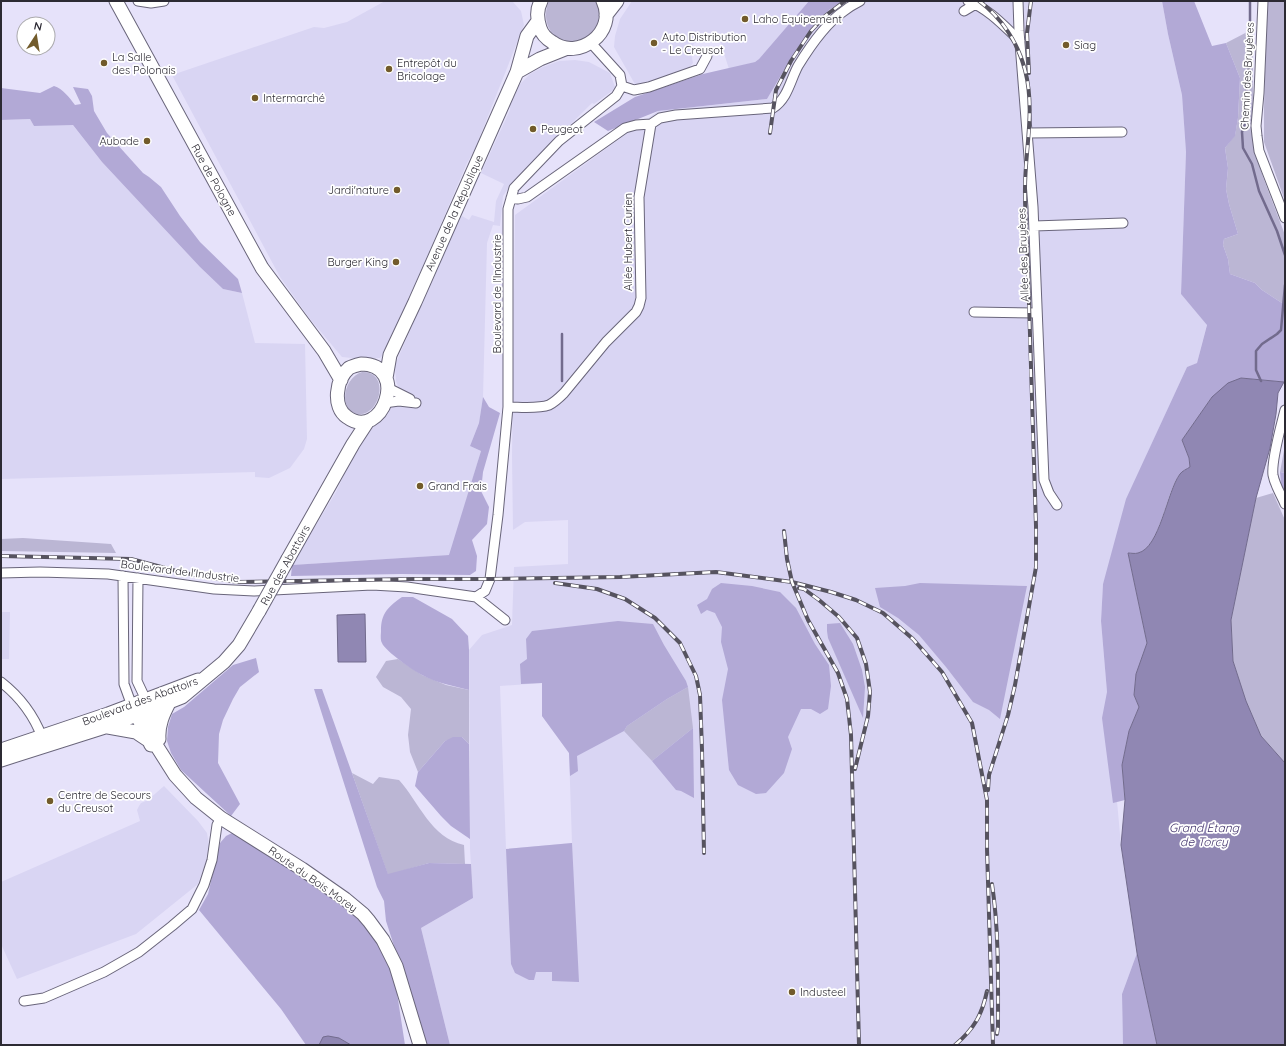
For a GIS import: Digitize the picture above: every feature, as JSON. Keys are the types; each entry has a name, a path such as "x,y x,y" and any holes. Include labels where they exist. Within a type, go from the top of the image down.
{"street":[{"name":"Rue de Pologne","path":"116,1 262,268 324,351 341,380"},
{"path":"138,1 151,3 164,1"},
{"path":"537,2 538,21 541,31 547,39 555,45 574,49 591,43 599,36 604,26 606,14 603,1"},
{"path":"606,14 617,1"},
{"path":"511,198 518,199 527,197 624,128 636,125 651,124 660,118 676,115 773,108 783,98 798,67 820,35 843,11 860,1"},
{"name":"Allée des Bruyères","path":"1018,1 1034,226 1044,480 1049,493 1057,505"},
{"name":"Chemin des Bruyères","path":"1263,1 1256,136 1260,151 1285,218"},
{"path":"964,11 974,2 994,16 1020,41"},
{"name":"Avenue de la République","path":"387,383 390,354 415,302 517,72 527,36 538,21"},
{"path":"591,43 620,75 622,86 634,90 649,87 700,68 707,56"},
{"path":"517,72 540,59 565,48"},
{"name":"Boulevard de l'Industrie","path":"1,573 40,572 108,574 214,589 254,591 372,585 407,587 476,597 485,591 490,579 498,515 508,407 508,209 514,188 560,141 616,96 622,86"},
{"name":"Allée Hubert Curien","path":"508,407 534,407 549,405 557,400 606,342 636,312 639,306 640,298 639,197 651,124"},
{"path":"1028,133 1122,132"},
{"path":"1034,226 1123,223"},
{"path":"974,312 1037,313"},
{"name":"Rue de Pologne","path":"324,351 352,367"},
{"name":"Avenue de la République","path":"374,365 390,354"},
{"path":"384,403 399,401 416,403 387,383 380,369 374,365 368,364 361,364 352,367 344,374 337,398 340,411 349,419 357,422 368,421 381,411 384,403 387,383"},
{"path":"1285,410 1274,461 1273,473 1285,504"},
{"path":"349,419 353,444"},
{"name":"Rue des Abattoirs","path":"205,678 224,662 239,645 353,444 368,421"},
{"path":"123,576 124,684 134,710"},
{"path":"138,578 137,681 148,704"},
{"path":"476,597 505,620"},
{"name":"Boulevard des Abattoirs","path":"148,704 170,701 182,697 205,678"},
{"name":"Boulevard des Abattoirs","path":"1,760 106,726 182,685 205,678"},
{"path":"1,682 20,701 37,724 42,737"},
{"name":"Route du Bois Morey","path":"162,755 159,728 170,701"},
{"name":"Route du Bois Morey","path":"148,704 156,745 175,775 196,798 221,818 302,868 363,914 383,940 396,966 420,1045"},
{"name":"Boulevard des Abattoirs","path":"1,750 134,710"},
{"name":"Route du Bois Morey","path":"134,710 148,740 161,761 170,768"},
{"path":"106,726 136,732 148,740"},
{"path":"24,1001 44,998 104,972 139,952 192,909 204,885 212,860 217,825 221,818"}],"shaded area":[{"path":"385,1 509,1 513,2 521,11 524,25 475,149 467,163 386,352 380,358 342,357 310,319 280,277 172,75 314,27 324,28 347,22"},
{"path":"549,1 596,1 599,15 595,29 591,34 579,41 563,41 557,38 552,33 547,22 546,15"},
{"path":"632,1 809,1 755,62 729,69 720,41 715,37 703,37 697,40 693,45 691,53 693,63 688,69 636,86 614,47 615,36 620,19"},
{"path":"809,1 843,1 829,10 796,50 767,99 658,111 608,131 594,122 635,97 703,74 755,62"},
{"path":"843,1 1162,1 1182,95 1186,152 1181,294 1207,324 1197,363 1187,367 1147,454 1103,584 1101,621 1121,845 1137,953 1122,994 1123,1045 450,1045 421,928 473,898 470,849 469,650 482,635 512,625 514,567 568,564 568,520 525,522 513,530 512,456 515,215 658,111 767,99 796,50 829,10","holes":["542,683 542,716 569,753 572,843 506,849 500,686"]},
{"path":"1162,1 1194,1 1212,46 1226,43 1240,78 1238,118 1235,136 1225,148 1228,168 1226,189 1238,234 1224,239 1223,245 1228,259 1230,274 1255,283 1262,290 1285,305 1285,378 1284,382 1241,378 1212,397 1182,440 1189,458 1190,467 1181,473 1175,482 1152,541 1146,549 1138,553 1128,553 1147,643 1136,675 1134,695 1139,707 1129,731 1122,765 1125,800 1113,803 1102,718 1107,692 1101,621 1103,584 1126,499 1187,367 1197,363 1207,325 1181,294 1186,152 1182,95"},
{"path":"1267,1 1285,1 1285,201 1264,142"},
{"path":"1253,29 1253,144 1263,177 1285,235 1285,305 1262,290 1255,283 1230,274 1228,259 1223,245 1224,239 1238,234 1226,189 1228,168 1225,148 1235,135 1238,118 1240,78 1226,43"},
{"path":"575,60 589,62 610,73 615,87 612,91 594,104 592,103 512,183 503,196 500,226 493,225 487,243 483,397 479,423 470,446 481,451 450,555 292,565 336,492 360,441 368,428 382,421 388,414 399,389 396,381 395,365 454,229 462,216 469,220 472,215 494,222 496,201 504,184 481,173 510,110 510,102 515,91 530,74 543,67 559,61"},
{"path":"54,86 63,91 75,105 81,104 73,87 88,89 92,96 94,111 107,133 143,173 161,187 180,216 200,242 238,279 242,293 223,289 200,267 102,162 73,125 34,126 30,119 1,120 1,88 40,93"},
{"path":"30,119 34,126 72,124 102,162 200,267 223,289 242,293 255,343 305,344 307,439 304,449 290,468 269,478 255,477 255,472 1,479 1,120"},
{"path":"362,372 371,374 377,379 379,394 377,402 372,409 366,413 358,414 351,411 347,406 345,393 351,380"},
{"path":"483,397 489,407 500,413 483,472 481,491 489,507 487,524 472,540 477,556 476,571 470,575 402,574 291,576 292,565 449,555 481,451 470,446 479,423"},
{"path":"1285,445 1285,473 1280,472"},
{"path":"1280,472 1285,473 1285,494 1281,484"},
{"path":"1273,493 1285,520 1285,763 1261,736 1246,701 1233,661 1231,620 1256,498"},
{"path":"23,538 111,544 116,553 1,551 1,539"},
{"path":"721,583 752,586 780,592 796,608 815,644 829,665 831,686 828,709 820,714 811,709 801,709 788,737 792,749 784,773 766,793 756,794 738,785 729,770 722,700 728,669 721,642 722,627 715,613 707,610 701,614 697,605 707,599 712,589"},
{"path":"920,583 1027,586 1000,719 989,710 973,702 919,635 898,618 880,607 875,588 905,586"},
{"path":"402,597 413,597 452,619 468,636 469,690 439,682 422,675 384,647 381,642 382,620 389,607"},
{"path":"1,612 10,612 9,659 1,659"},
{"path":"618,621 653,624 688,687 667,699 627,726 624,731 577,756 578,771 570,776 569,753 542,716 542,683 521,684 520,664 527,659 526,639 532,631"},
{"path":"840,623 853,644 862,670 865,687 863,718 828,638 827,624"},
{"path":"256,658 259,672 240,687 223,720 219,734 218,763 240,804 231,816 181,770 171,753 167,741 168,727 172,714 184,707 233,665"},
{"path":"398,659 422,675 446,685 469,690 469,744 462,737 445,741 418,772 410,752 408,735 411,709 401,697 383,687 376,677 386,661"},
{"path":"688,687 693,728 652,761 624,731 627,726 667,699"},
{"path":"314,689 322,689 388,874 429,863 471,864 473,898 421,928 450,1045 426,1045 386,921 384,901 377,887"},
{"path":"693,728 694,798 676,790 652,761"},
{"path":"453,737 462,737 469,744 470,839 451,826 415,786 418,772 445,741"},
{"path":"352,773 373,784 379,777 399,780 434,827 453,841 464,845 465,864 429,863 388,875"},
{"path":"164,786 198,821 207,833 209,845 206,861 198,884 136,934 17,979 1,944 1,882 140,821 137,810 141,803 148,800"},
{"path":"234,832 240,834 352,911 384,948 395,980 405,1045 351,1045 339,1038 319,1045 306,1045 281,1009 199,910 208,894 220,843 226,836"},
{"path":"572,843 579,982 552,981 552,972 536,972 534,980 529,980 515,973 511,964 506,849"},
{"path":"1137,953 1157,1045 1123,1045 1122,994"}],"water":[{"name":"Grand Étang de Torcy","path":"1241,378 1284,382 1278,393 1270,448 1256,498 1231,620 1233,661 1246,701 1261,736 1285,763 1285,1045 1157,1045 1137,953 1121,845 1125,800 1122,765 1129,731 1139,707 1134,695 1136,674 1147,643 1128,553 1138,553 1146,549 1152,541 1158,530 1175,482 1183,471 1190,467 1189,458 1182,440 1212,397 1228,383"},
{"path":"365,614 366,662 338,662 337,615"},
{"path":"328,1036 339,1038 351,1045 319,1045 323,1037"}],"waterway":[{"path":"1250,1 1249,66 1244,113 1245,123 1242,132 1243,148 1252,164 1259,191 1277,231 1285,255"},
{"path":"1261,381 1256,370 1256,351 1262,344 1281,330 1285,285"},
{"path":"562,334 562,381"}],"railway":[{"path":"770,133 776,90 791,61 811,31 825,16 845,1"},
{"path":"979,1 1002,23 1018,50 1025,70 1030,101 1025,203 1036,526 1036,567 1015,685 1008,715 989,775 988,790"},
{"path":"1029,73 1027,33 1031,1"},
{"path":"784,531 787,559 792,582 808,620 838,673 847,699 851,735 859,1045"},
{"path":"1,556 131,559 184,573 238,582 620,577 716,572 792,582 856,600 883,613 913,639 942,672 972,723 987,800 993,1045"},
{"path":"555,583 597,589 625,599 655,618 680,643 696,676 700,695 704,853"},
{"path":"799,588 804,589 839,617 857,638 866,664 870,692 868,716 855,769"},
{"path":"992,884 998,955 997,1034"},
{"path":"955,1045 962,1039 976,1021 983,1007 987,991"}],"place":[{"name":"Laho Equipement","path":"745,19"},
{"name":"Auto Distribution - Le Creusot","path":"654,43"},
{"name":"Siag","path":"1066,45"},
{"name":"La Salle des Polonais","path":"104,63"},
{"name":"Entrepôt du Bricolage","path":"389,69"},
{"name":"Intermarché","path":"255,98"},
{"name":"Peugeot","path":"533,129"},
{"name":"Aubade","path":"147,141"},
{"name":"Jardi'nature","path":"397,190"},
{"name":"Burger King","path":"396,262"},
{"name":"Grand Frais","path":"420,486"},
{"name":"Centre de Secours du Creusot","path":"50,801"},
{"name":"Industeel","path":"792,992"}]}
